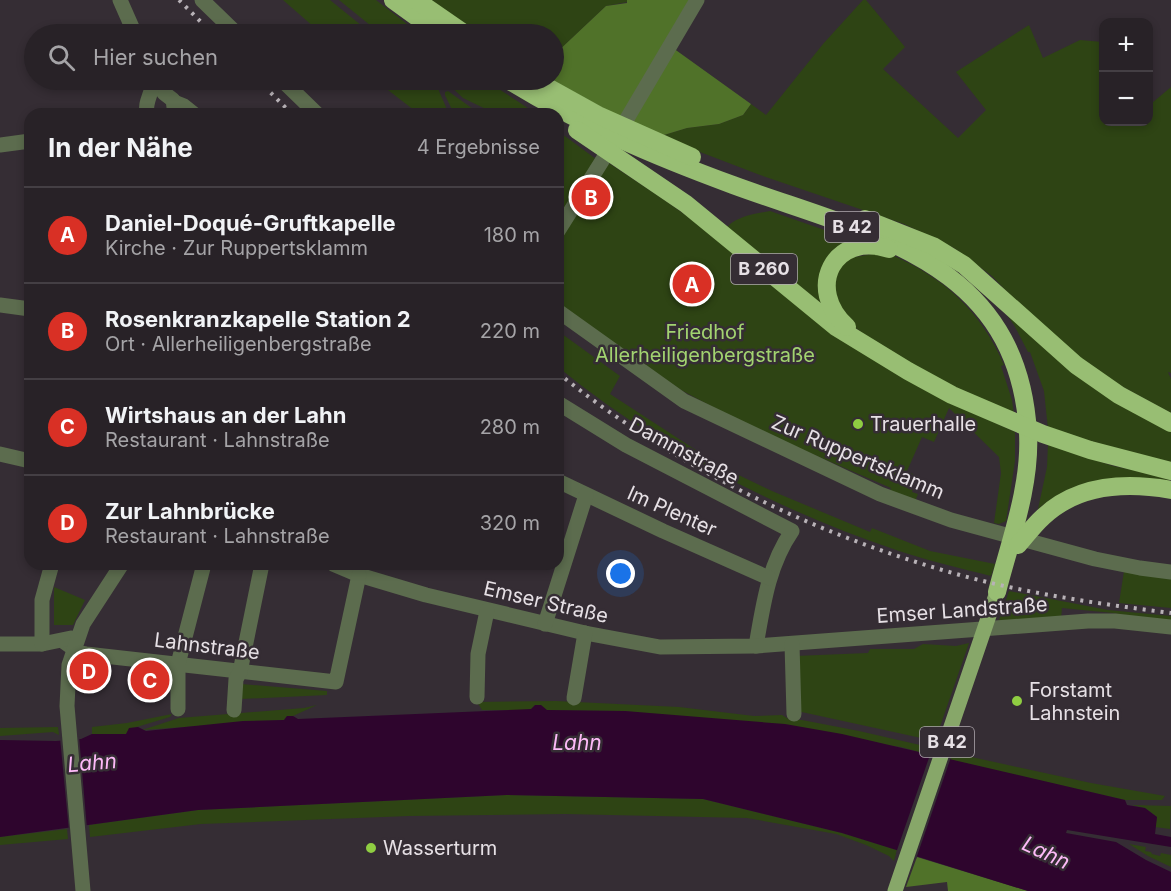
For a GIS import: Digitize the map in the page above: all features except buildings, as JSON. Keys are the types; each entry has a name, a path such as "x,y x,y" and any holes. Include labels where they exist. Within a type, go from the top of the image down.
{"highway":[{"path":"393,0 426,24"},
{"path":"416,0 451,24"},
{"path":"528,90 548,108"},
{"name":"B 42","path":"537,90 600,116 682,159 888,241 925,259 962,287 1018,358 1026,410 1028,455 1023,488 997,592"},
{"name":"B 260","path":"564,121 665,190 836,327 908,371 952,395 997,415 1090,450 1171,471"},
{"name":"B 42","path":"682,159 896,230 934,252 968,280 998,316 1034,395 1038,445 1033,492 1018,545 997,592"},
{"path":"896,230 933,246 964,265 1076,365 1119,395 1171,423"},
{"name":"B 42","path":"866,344 837,316 826,292 829,269 843,252 866,245 880,246 907,257 962,287"},
{"path":"1018,545 1042,517 1073,496 1107,487 1140,486 1171,490"}],"main road":[{"name":"B 42","path":"895,891 997,592"}],"street":[{"path":"120,0 131,24"},
{"path":"202,0 227,24"},
{"path":"564,221 697,0"},
{"path":"292,90 311,108"},
{"path":"158,101 173,108"},
{"path":"0,145 24,142"},
{"path":"0,305 24,308"},
{"name":"Zur Ruppertsklamm","path":"564,315 684,401 880,494 951,520 1095,559 1171,572"},
{"name":"Dammstraße","path":"564,407 626,445 792,531 769,578"},
{"path":"0,454 24,460"},
{"name":"Im Plenter","path":"564,485 769,578"},
{"path":"564,564 586,495"},
{"path":"42,644 42,600 50,570"},
{"path":"83,891 67,705 69,645 80,633 90,612 118,570"},
{"path":"178,709 178,664 202,570"},
{"path":"234,710 236,679 240,672 261,570"},
{"name":"Emser Straße","path":"349,570 405,589 487,611 660,647 756,646"},
{"path":"545,624 562,570"},
{"name":"Lahnstraße","path":"69,645 86,654 336,682 359,574"},
{"path":"756,646 769,578"},
{"path":"477,697 478,654 487,611"},
{"name":"Emser Landstraße","path":"756,646 1088,621 1115,621 1171,627"},
{"path":"574,698 585,633"},
{"path":"0,644 69,645"},
{"path":"42,644 58,651 69,664"},
{"path":"792,644 794,714"}],"green space":[{"path":"283,0 330,0 360,24 311,24"},
{"path":"339,0 376,0 407,24 369,24"},
{"path":"429,0 627,0 627,2 606,6 564,46 564,24 464,24"},
{"path":"627,0 690,0 666,43 751,104 743,115 719,124 687,128 664,135 638,127 564,87 564,46 606,6 627,3"},
{"path":"863,0 866,0 905,47 883,69 958,138 986,110 956,72 1029,25 1043,58 1080,40 1099,42 1099,126 1153,126 1153,102 1171,87 1171,373 1168,372 1171,379 1171,413 1114,382 1071,351 1033,319 992,276 954,248 904,224 760,175 700,152 664,135 687,128 719,124 743,115 751,104 766,115 823,44"},
{"path":"388,90 439,90 446,108 411,108"},
{"path":"455,90 500,90 528,108 484,108 463,98"},
{"path":"448,91 472,108 451,108 445,92"},
{"path":"564,135 596,159 570,203 564,208"},
{"name":"Friedhof Allerheiligenbergstraße","path":"607,162 950,402 1015,432 1015,461 1006,521 999,524 994,523 1001,473 999,457 949,408 934,442 922,437 907,471 917,476 912,492 918,494 914,504 888,494 891,488 750,427 681,390 564,309 564,232"},
{"path":"770,211 856,241 849,243 824,306 727,227 741,218"},
{"path":"885,252 924,271 941,283 971,311 994,345 1004,365 1001,366 1012,400 1014,415 935,378 865,335 843,318 830,281 843,259"},
{"path":"997,301 1171,428 1171,464 1048,429 1044,391 1030,352"},
{"path":"564,335 620,376 610,394 722,467 772,491 870,532 872,528 930,551 995,564 991,576 910,555 853,535 764,496 677,450 596,396 564,372"},
{"path":"1048,444 1113,466 1167,477 1170,480 1166,482 1130,479 1099,480 1069,490 1038,509 1047,467"},
{"path":"1124,571 1171,577 1171,608 1119,603"},
{"path":"54,587 85,600 73,625 54,625"},
{"path":"1009,591 1108,610 1171,616 1171,623 1113,613 1062,608 1061,619 998,623"},
{"path":"969,643 935,741 797,711 795,656 868,653 870,649 914,649 923,644 956,646"},
{"path":"241,684 327,691 327,695 241,699"},
{"path":"556,701 679,707 754,716 782,715 790,720 802,720 859,731 933,748 930,755 901,747 625,711 482,710 477,702"},
{"path":"317,705 293,716 287,716 284,720 142,730 179,718"},
{"path":"172,714 170,717 130,729 126,734 92,734 92,727"},
{"path":"58,727 59,735 53,732 0,736 0,728"},
{"path":"953,753 1091,783 1165,796 1162,800 1125,800 950,760"},
{"path":"506,795 703,799 842,833 897,850 894,861 889,856 866,845 836,834 747,818 565,814 409,816 201,824 90,837 89,825 198,810"},
{"path":"1132,805 1171,806 1170,829 1155,827 1157,817 1145,808"},
{"path":"67,829 68,839 0,845 0,837"},
{"path":"1129,844 1146,847 1145,851 1152,854 1171,855 1171,867 1148,856"},
{"path":"917,857 1028,891 948,891 947,882 906,887"}],"water":[{"name":"Lahn","path":"535,705 541,705 547,710 625,711 785,724 842,734 1125,800 1127,805 1145,808 1157,817 1155,834 1171,837 1171,847 1067,830 1066,833 1116,842 1171,872 1171,891 1028,891 842,833 703,799 506,795 198,810 0,837 0,740 81,739 92,734 126,734 129,728 138,727 146,731 243,721 284,720 287,716 298,719 531,709"}],"pier":[{"path":"79,736 87,829 69,831 60,738"},
{"path":"931,752 951,757 916,859 896,853"}],"railway":[{"path":"179,0 203,24"},
{"path":"268,90 286,108"},
{"path":"564,378 645,436 691,464 739,490 838,534 888,553 996,584 1083,601 1171,613"}],"place":[{"name":"Rosenkranzkapelle Station 2","path":"591,197"},
{"name":"Daniel-Doqué-Gruftkapelle","path":"692,284"},
{"name":"Trauerhalle","path":"858,424"},
{"name":"Zur Lahnbrücke","path":"89,671"},
{"name":"Wirtshaus an der Lahn","path":"150,680"},
{"name":"Forstamt Lahnstein","path":"1017,701"},
{"name":"Wasserturm","path":"371,848"}]}
